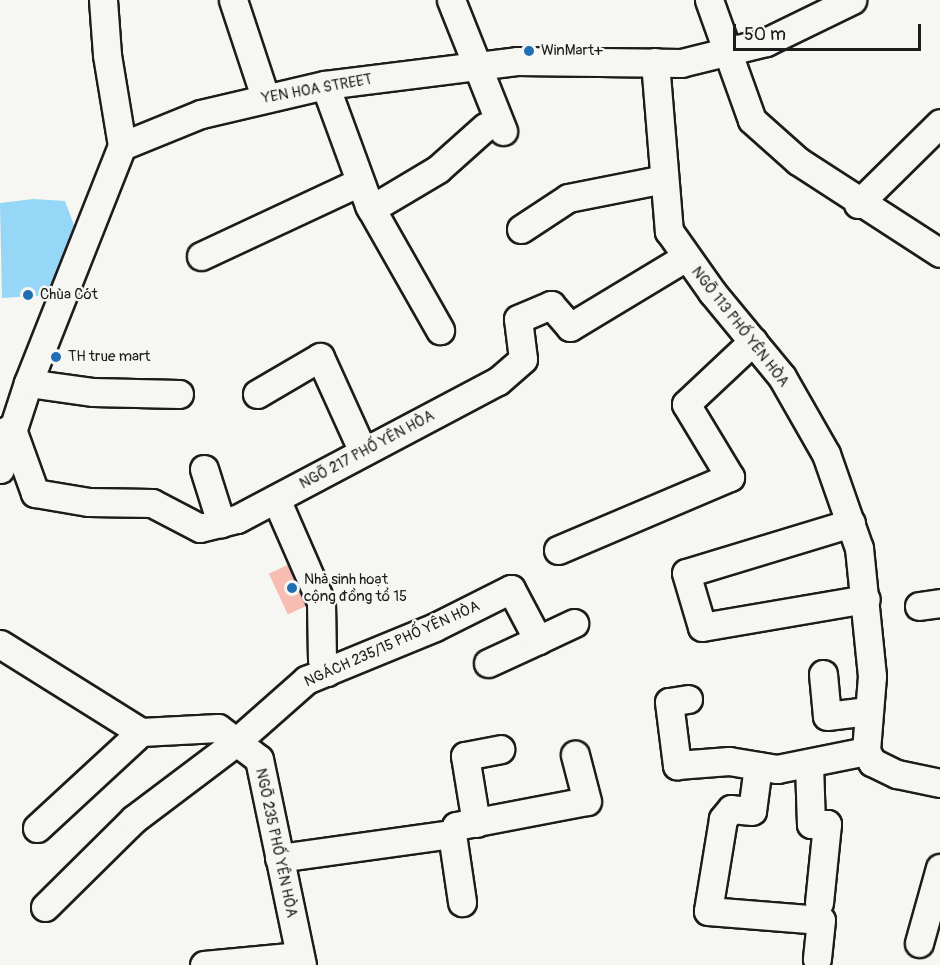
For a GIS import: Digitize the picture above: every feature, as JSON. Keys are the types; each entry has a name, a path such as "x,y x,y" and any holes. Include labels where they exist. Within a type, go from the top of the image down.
{"street":[{"path":"0,469 7,430 28,383 122,146 107,55 103,0"},
{"path":"233,0 265,98"},
{"path":"371,209 438,169 494,129 478,66 451,0"},
{"path":"709,0 752,120 798,161 858,204 940,253"},
{"name":"YEN HOA STREET","path":"122,146 201,114 325,85 517,61 681,63 766,42 852,0"},
{"name":"NGÕ 113 PHỐ YÊN HÒA","path":"655,62 669,231 686,257 782,377 826,454 851,523 866,599 872,676 866,751"},
{"path":"325,85 371,209 440,330"},
{"path":"858,204 940,123"},
{"path":"521,229 568,198 664,179"},
{"path":"201,256 360,182"},
{"name":"NGÕ 217 PHỐ YÊN HÒA","path":"7,430 35,493 89,502 152,502 200,528 221,523 276,499 498,381 523,359 518,320 551,305 570,327 686,257"},
{"path":"558,550 730,477 686,404 753,341"},
{"path":"257,394 320,357 363,452"},
{"path":"28,383 93,392 179,394"},
{"path":"204,469 221,523"},
{"path":"276,499 321,602 322,659 327,672"},
{"path":"851,523 687,573 702,627 866,599"},
{"name":"NGÁCH 235/15 PHỐ YÊN HÒA","path":"236,742 306,680 435,627 511,589 538,640"},
{"path":"488,663 574,623"},
{"path":"0,644 141,732 37,828"},
{"path":"823,674 826,716 868,711"},
{"path":"688,699 669,702 677,765 729,761 777,769 866,751 873,762 897,774 940,783"},
{"name":"NGÕ 235 PHỐ YÊN HÒA","path":"141,732 218,728 258,759 301,960 204,965"},
{"path":"45,907 134,819 236,742"},
{"path":"462,902 465,756 500,749"},
{"path":"279,858 464,828 587,801 575,754"},
{"path":"809,764 811,824 827,824 819,903"},
{"path":"758,766 752,811 732,809 723,819 708,911 821,920 817,959"},
{"path":"919,943 940,868"}],"water":[{"path":"33,199 65,201 74,225 49,295 2,298 0,203"}],"building":[{"name":"Nhà sinh hoạt cộng đồng tổ 15","path":"296,561 315,602 288,614 269,574"}],"place":[{"name":"WinMart+","path":"529,51"},
{"name":"Chùa Cót","path":"28,295"},
{"name":"TH true mart","path":"56,357"},
{"name":"Nhà sinh hoạt cộng đồng tổ 15","path":"292,588"}]}
